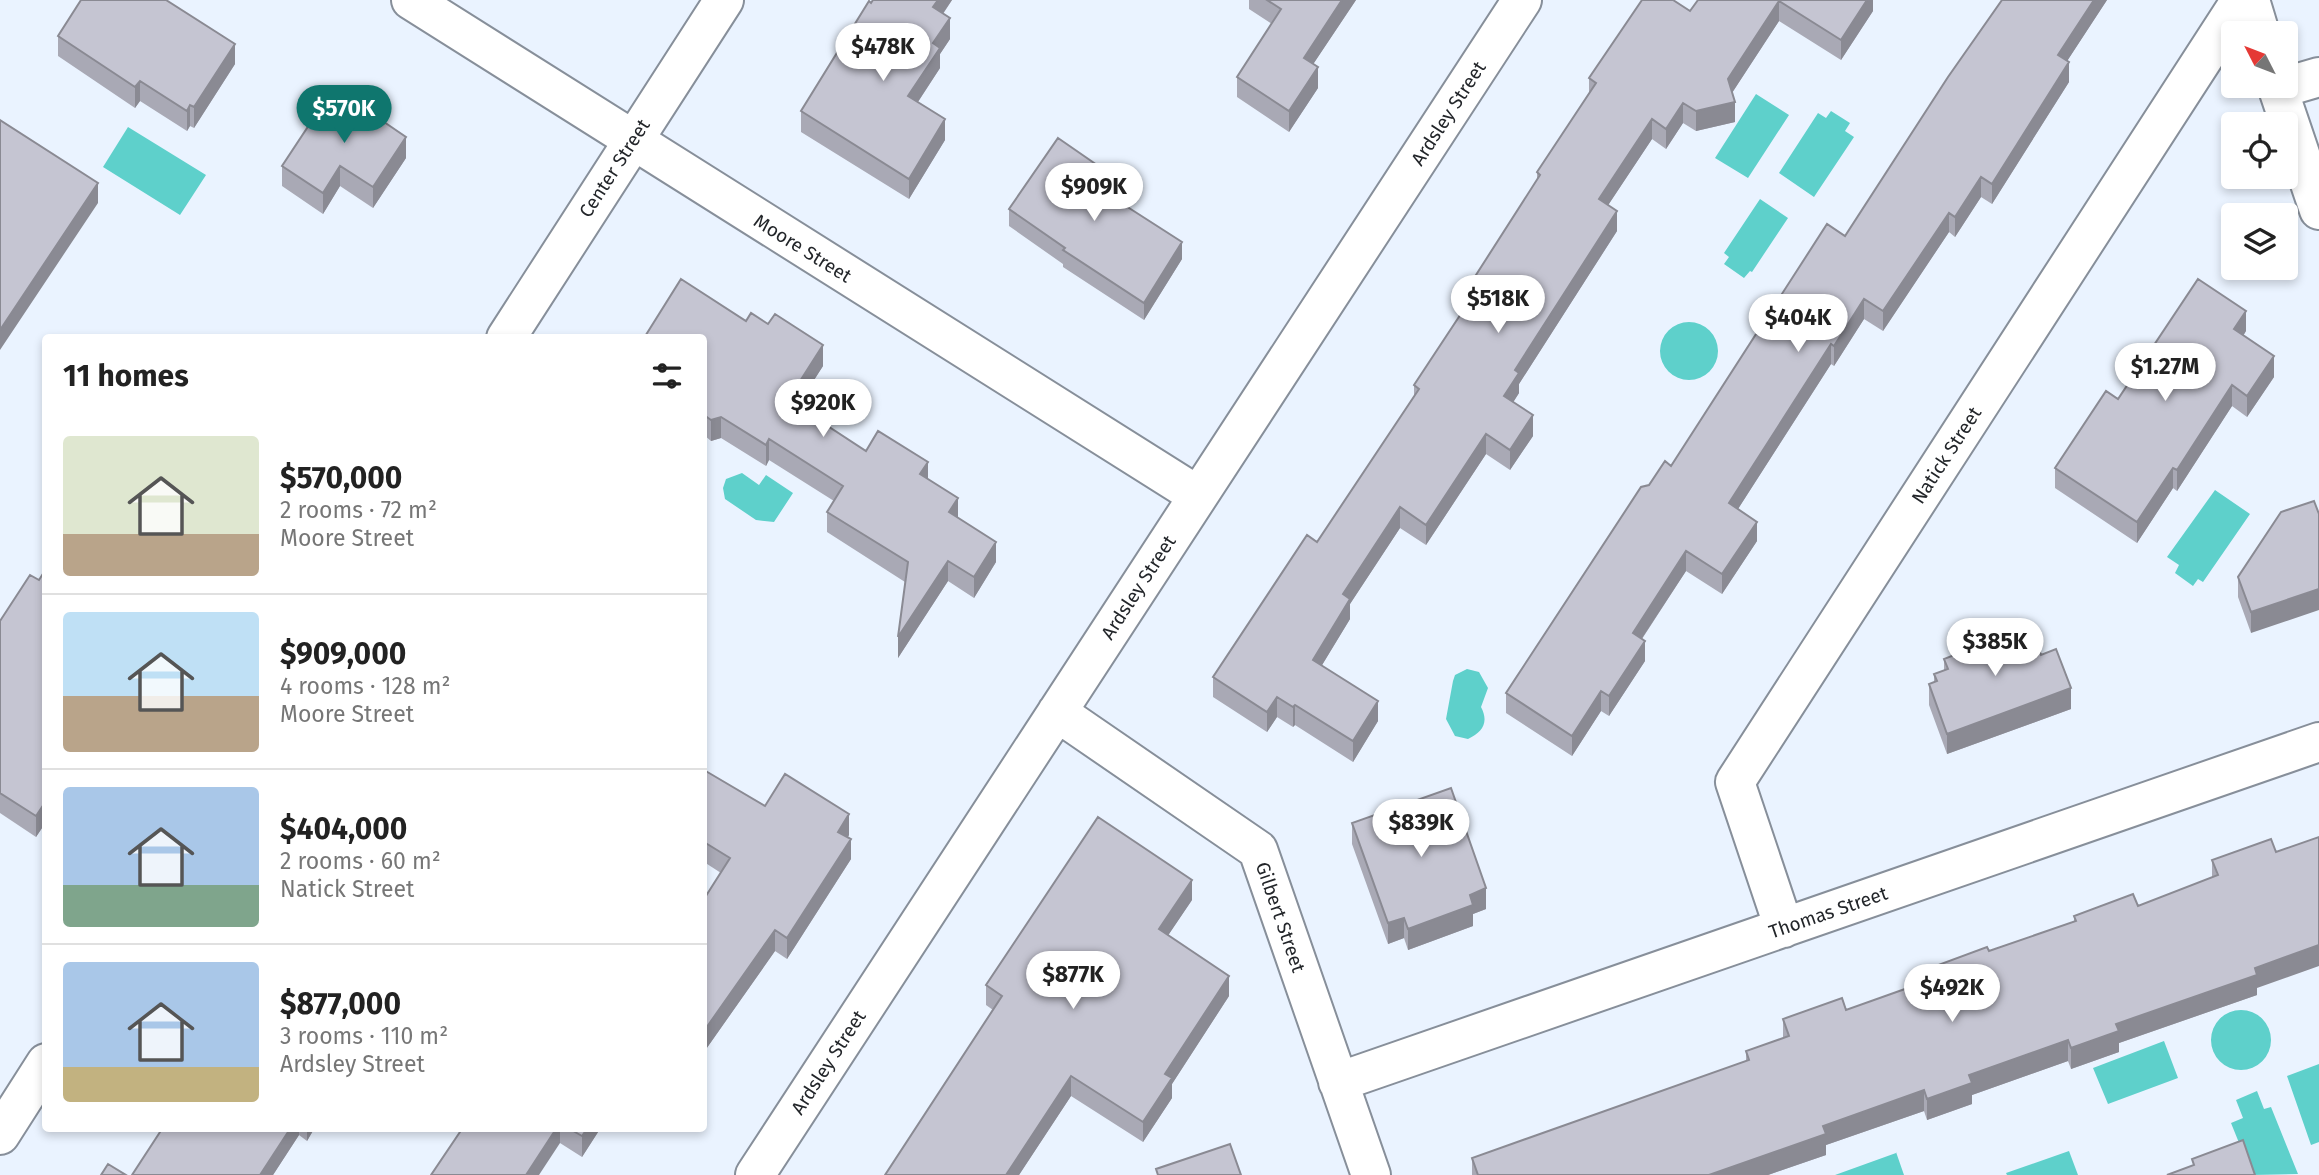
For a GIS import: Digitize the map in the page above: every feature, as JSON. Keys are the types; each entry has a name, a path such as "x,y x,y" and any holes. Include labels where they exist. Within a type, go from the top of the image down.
{"street":[{"name":"Moore Street","path":"411,0 1197,495"},
{"name":"Center Street","path":"509,334 724,0"},
{"name":"Ardsley Street","path":"755,1175 1522,0"},
{"name":"Natick Street","path":"1784,928 1735,782 2241,0"},
{"path":"2250,0 2256,21"},
{"path":"2298,82 2319,77"},
{"path":"2280,98 2319,210"},
{"name":"Gilbert Street","path":"1057,712 1258,850 1371,1175"},
{"name":"Thomas Street","path":"1338,1082 2319,742"},
{"path":"0,1135 42,1069"}],"shaded area":[{"path":"1756,94 1789,115 1748,178 1715,158"},
{"path":"1831,111 1850,123 1845,131 1854,137 1814,197 1779,173 1818,113 1826,118"},
{"path":"128,127 206,175 180,215 103,167"},
{"path":"1760,199 1788,218 1752,272 1744,278 1724,264 1729,257 1724,253"},
{"path":"1683,322 1695,322 1710,330 1718,345 1718,357 1710,372 1695,380 1683,380 1668,372 1660,357 1660,345 1668,330"},
{"path":"742,473 759,485 766,475 793,493 774,522 756,520 725,499 723,488 726,479"},
{"path":"2215,490 2250,514 2203,582 2198,579 2193,586 2175,573 2179,565 2167,557"},
{"path":"1467,669 1479,672 1488,688 1481,707 1483,726 1468,739 1455,736 1446,719 1455,675"},
{"path":"2241,1010 2258,1015 2266,1023 2271,1040 2266,1057 2258,1065 2241,1070 2224,1065 2216,1057 2211,1040 2216,1023 2224,1015"},
{"path":"2164,1041 2178,1078 2108,1104 2093,1068"},
{"path":"2319,1064 2319,1142 2311,1145 2287,1076"},
{"path":"2257,1091 2264,1109 2271,1107 2298,1174 2252,1175 2231,1123 2243,1118 2236,1100"},
{"path":"2069,1151 2078,1175 2006,1173"},
{"path":"1896,1153 1904,1175 1835,1175"}],"building":[{"path":"81,0 166,0 235,44 194,107 190,105 187,111 140,81 135,87 58,36"},
{"path":"873,0 938,0 933,7 950,18 933,43 940,48 908,96 945,119 909,179 801,111 869,1 871,3"},
{"path":"1267,0 1342,0 1304,58 1318,67 1289,111 1237,77 1281,9"},
{"path":"1642,0 1673,0 1690,11 1698,0 1867,0 1841,40 1779,1 1728,79 1735,102 1696,111 1683,103 1666,129 1652,119 1599,199 1617,211 1515,370 1519,373 1504,396 1533,415 1510,450 1486,434 1426,525 1400,507 1343,594 1350,599 1313,660 1378,701 1353,741 1277,697 1267,712 1213,677 1307,535 1317,542 1419,389 1414,385 1474,294 1467,289 1540,175 1537,172 1596,83 1589,78"},
{"path":"2002,0 2094,0 2058,55 2069,62 1992,184 1981,177 1955,217 1949,213 1883,311 1864,299 1834,346 1831,344 1729,503 1757,522 1722,574 1686,551 1633,633 1645,641 1609,696 1601,691 1572,736 1506,693 1641,487 1649,485 1665,461 1671,466 1827,224 1845,236 1948,77"},
{"path":"340,92 406,137 373,187 340,166 323,193 282,166 319,110 325,114"},
{"path":"0,120 98,183 0,330"},
{"path":"1058,138 1097,165 1087,181 1182,242 1144,303 1063,250 1065,248 1009,209"},
{"path":"681,279 746,321 751,313 768,324 775,314 823,345 788,400 866,451 878,431 928,462 920,474 958,498 949,512 996,542 974,577 948,561 898,637 908,562 827,512 843,486 769,439 766,445 721,417 711,420 707,417 707,334 647,334"},
{"path":"2198,279 2246,311 2234,329 2274,356 2247,396 2232,385 2177,470 2173,468 2137,522 2055,468 2106,391 2118,399"},
{"path":"2314,501 2319,514 2319,589 2251,612 2238,577 2281,512"},
{"path":"30,575 39,580 42,575 42,807 36,816 0,793 0,621"},
{"path":"2001,626 2004,637 2031,627 2041,655 2056,649 2071,688 1947,734 1929,684 1937,681 1934,674 1948,669 1944,659 1957,654 1954,644"},
{"path":"707,772 765,806 785,774 849,814 838,832 851,839 787,938 775,930 707,1027 707,894 730,858 707,844"},
{"path":"1451,788 1486,888 1470,895 1473,905 1408,929 1404,918 1388,923 1352,823"},
{"path":"1098,817 1192,880 1159,929 1229,976 1165,1074 1172,1078 1143,1122 1071,1076 1006,1175 885,1175 1002,996 986,985"},
{"path":"2319,837 2319,945 2255,968 2257,975 2116,1024 2119,1031 2071,1048 2068,1040 1969,1075 1972,1083 1927,1099 1924,1090 1823,1126 1826,1134 1709,1175 1478,1175 1472,1158 1749,1060 1746,1051 1789,1036 1783,1019 1842,998 1846,1010 1933,979 1930,968 1987,947 1989,951 2076,921 2074,916 2133,894 2138,906 2218,875 2212,860 2271,839 2276,852"},
{"path":"160,1132 288,1132 260,1175 132,1175"},
{"path":"460,1132 554,1132 526,1175 431,1175"},
{"path":"2243,1140 2255,1175 2167,1175 2194,1165 2192,1159"},
{"path":"1230,1144 1241,1175 1158,1175 1156,1169"},
{"path":"108,1164 126,1175 101,1175"}]}
